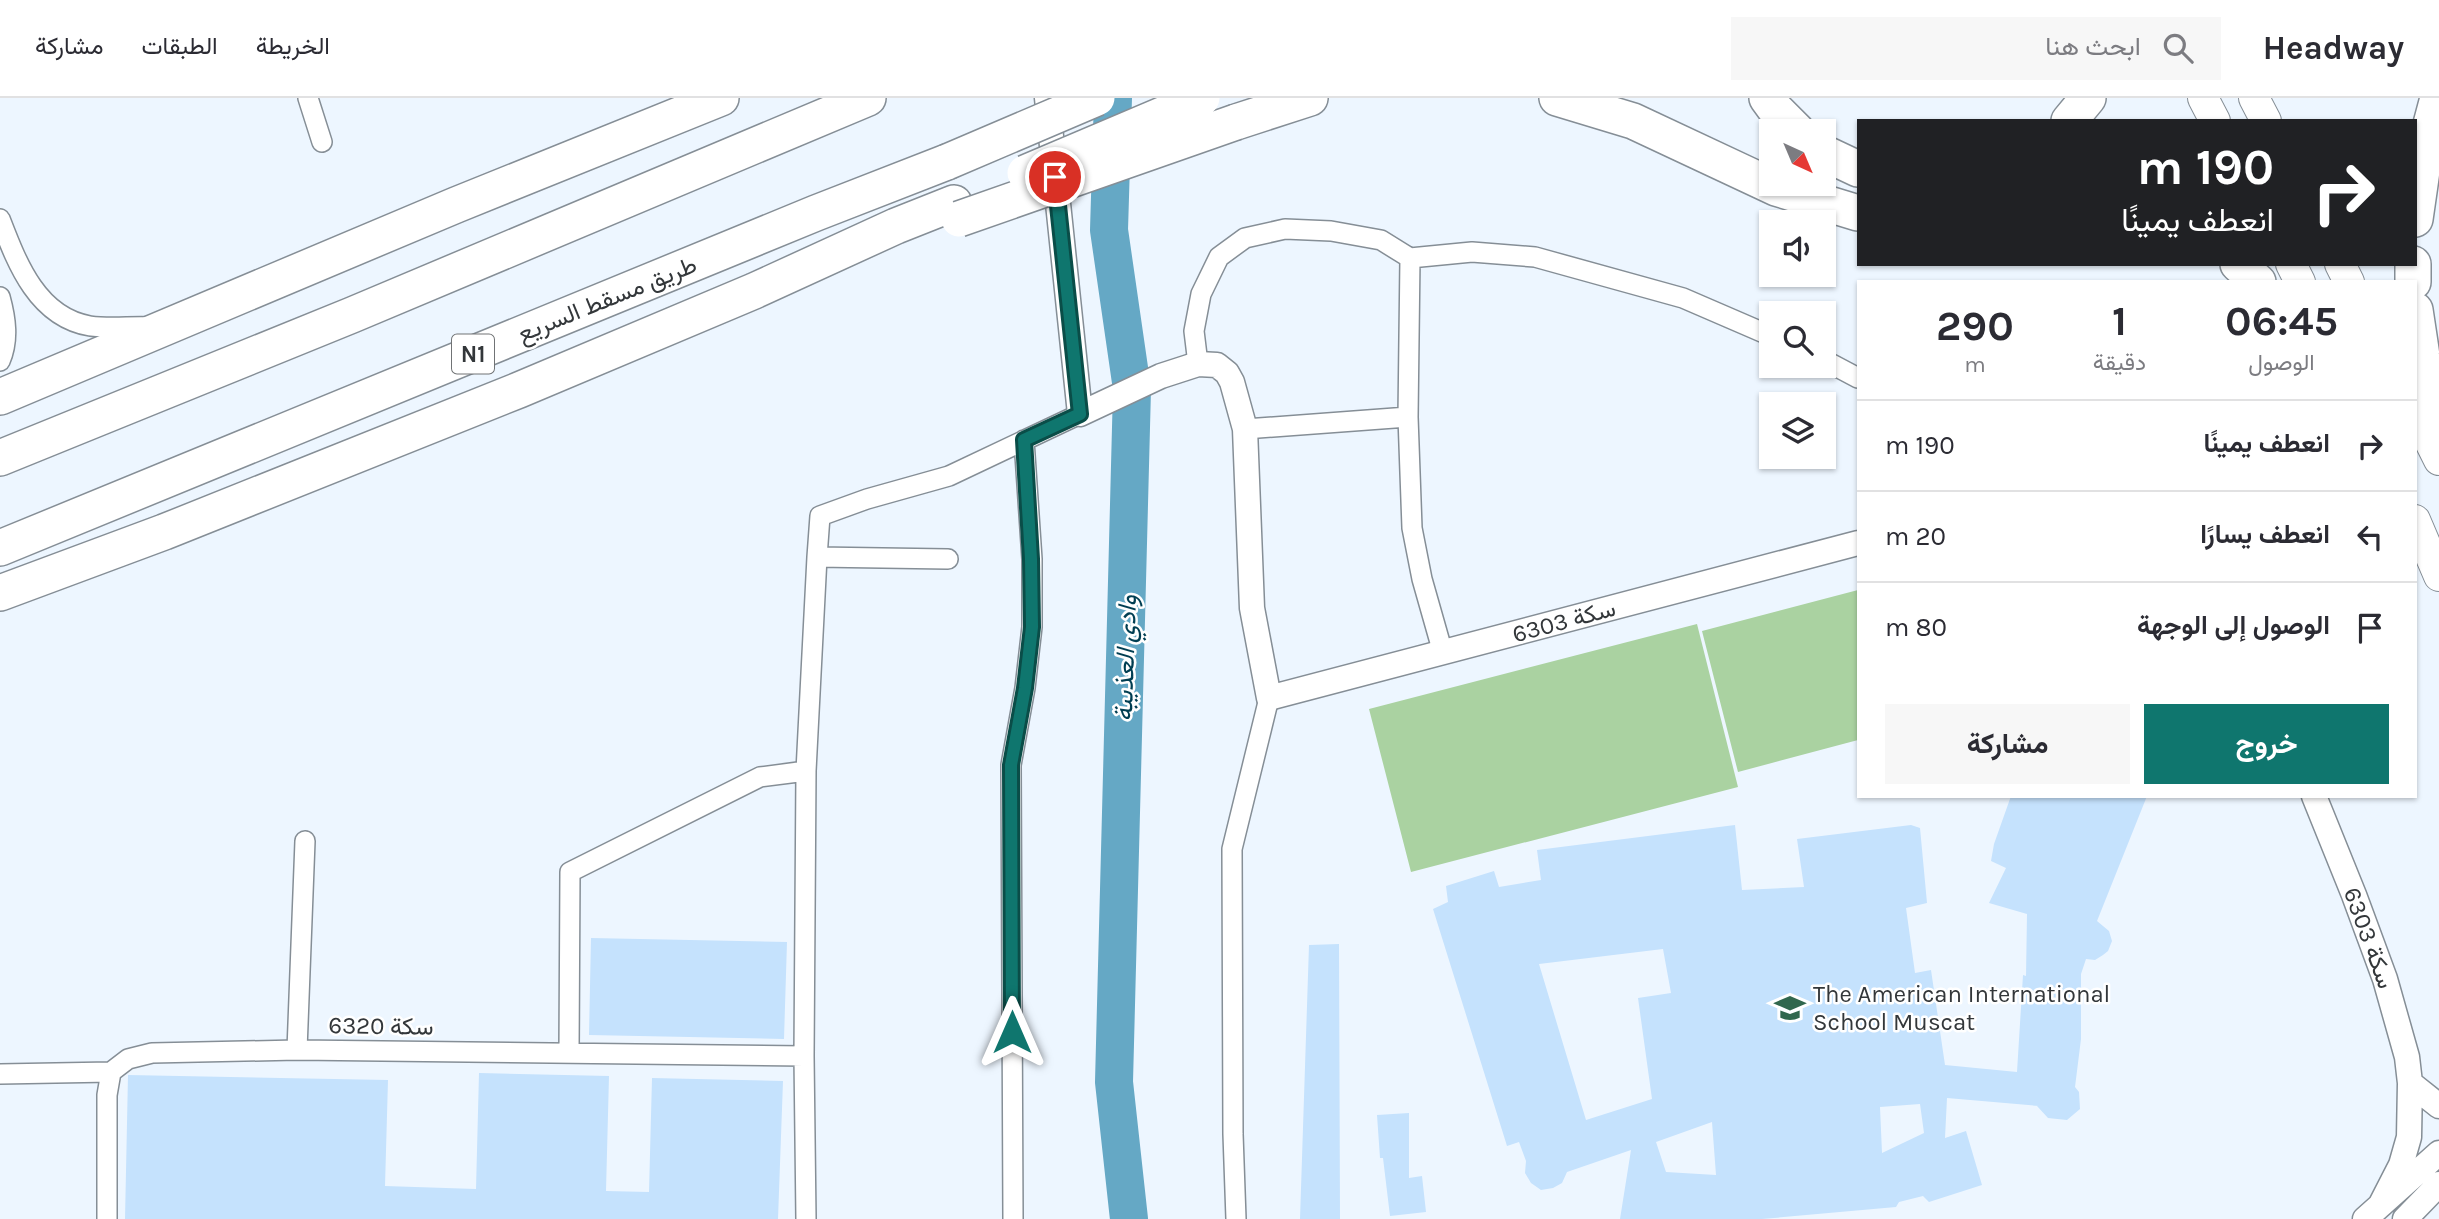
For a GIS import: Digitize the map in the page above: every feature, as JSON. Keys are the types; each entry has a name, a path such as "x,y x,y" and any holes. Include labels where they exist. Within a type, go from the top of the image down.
{"highway":[{"path":"0,397 456,205 721,98"},
{"path":"0,458 352,315 868,98"},
{"name":"طريق مسقط السريع","path":"0,548 816,213 947,162 1097,98"},
{"path":"0,593 314,474 754,291 956,211 1202,98"},
{"path":"956,211 1310,98"},
{"path":"1557,98 1633,121 1776,188 1857,213"},
{"path":"1767,98 1785,119"},
{"path":"2070,119 2088,98"},
{"path":"2417,205 2426,143 2438,98"},
{"path":"1836,159 1857,169"},
{"path":"2240,266 2256,280"},
{"path":"2417,323 2422,356 2439,411"}],"main road":[{"path":"2203,98 2214,119"},
{"path":"2254,98 2265,119"},
{"path":"2417,416 2439,460"},
{"path":"2417,525 2439,576"}],"street":[{"path":"308,98 322,142"},
{"path":"1046,98 1080,414"},
{"path":"0,219 17,263 32,288 68,319 91,326 165,328"},
{"path":"1198,364 1195,331 1201,294 1219,257 1245,238 1285,229 1332,231 1381,240 1410,258 1472,252 1535,257 1683,298 1759,331"},
{"path":"1410,258 1408,417 1412,528 1422,579 1443,653"},
{"path":"0,297 4,309 6,345 0,361"},
{"path":"806,1219 806,771 820,516 867,499 949,476 1161,376 1198,364 1217,365 1227,373 1233,382 1245,429 1252,608 1269,698 1232,849 1236,1219"},
{"path":"1836,366 1857,377"},
{"path":"1245,429 1408,417"},
{"path":"1013,1219 1011,765 1025,688 1032,627 1024,440"},
{"name":"سكة 6303","path":"1269,698 1857,542"},
{"path":"817,557 948,559"},
{"path":"569,1053 570,872 760,777 806,771"},
{"name":"سكة 6303","path":"2315,798 2385,979 2404,1048 2410,1083 2409,1137 2401,1165 2373,1211"},
{"path":"297,1050 305,841"},
{"name":"سكة 6320","path":"111,1072 128,1059 152,1053 297,1050 804,1056"},
{"path":"0,1074 111,1072 107,1095 107,1219"},
{"path":"2410,1083 2439,1106"},
{"path":"2373,1211 2439,1153"},
{"path":"2405,1219 2439,1184"}],"green space":[{"path":"1857,590 1857,740 1738,772 1702,631"},
{"path":"1697,624 1738,787 1411,872 1369,709"}],"building":[{"path":"2010,798 2146,798 2097,921 2109,931 2112,941 2103,955 2095,960 2086,959 2081,974 2081,1039 2075,1087 2079,1092 2080,1109 2067,1120 2048,1118 2039,1106 1947,1098 1945,1138 1966,1131 1982,1185 1929,1202 1923,1196 1899,1202 1896,1207 1762,1219 1620,1219 1631,1150 1567,1172 1562,1183 1541,1190 1531,1183 1525,1173 1526,1161 1519,1142 1507,1146 1433,909 1448,902 1446,886 1494,871 1499,887 1541,880 1537,850 1735,825 1742,890 1804,887 1797,839 1911,825 1920,828 1927,903 1906,908 1915,973 1931,970 1945,1065 2017,1072 2023,975 2026,976 2027,914 1989,903 2006,868 1991,861 1994,844","holes":["1663,949 1671,993 1638,998 1652,1099 1586,1120 1539,964","1920,1104 1924,1133 1882,1153 1880,1107","1712,1122 1716,1175 1666,1172 1656,1142"]},
{"path":"591,938 787,942 784,1039 589,1035"},
{"path":"1339,944 1340,1219 1300,1219 1309,945"},
{"path":"479,1073 609,1076 606,1191 649,1192 652,1078 783,1081 778,1219 125,1219 128,1075 388,1080 385,1186 476,1189"},
{"path":"1409,1113 1409,1178 1422,1176 1426,1212 1390,1216 1383,1158 1380,1158 1377,1115"}],"waterway":[{"name":"وادي العذيبة","path":"1113,98 1109,230 1132,389 1114,1082 1129,1219"}],"place":[{"name":"The American International School Muscat","path":"1790,1008"}],"route":[{"path":"1012,1032 1011,765 1025,688 1032,627 1024,440 1080,414 1055,177"}]}
